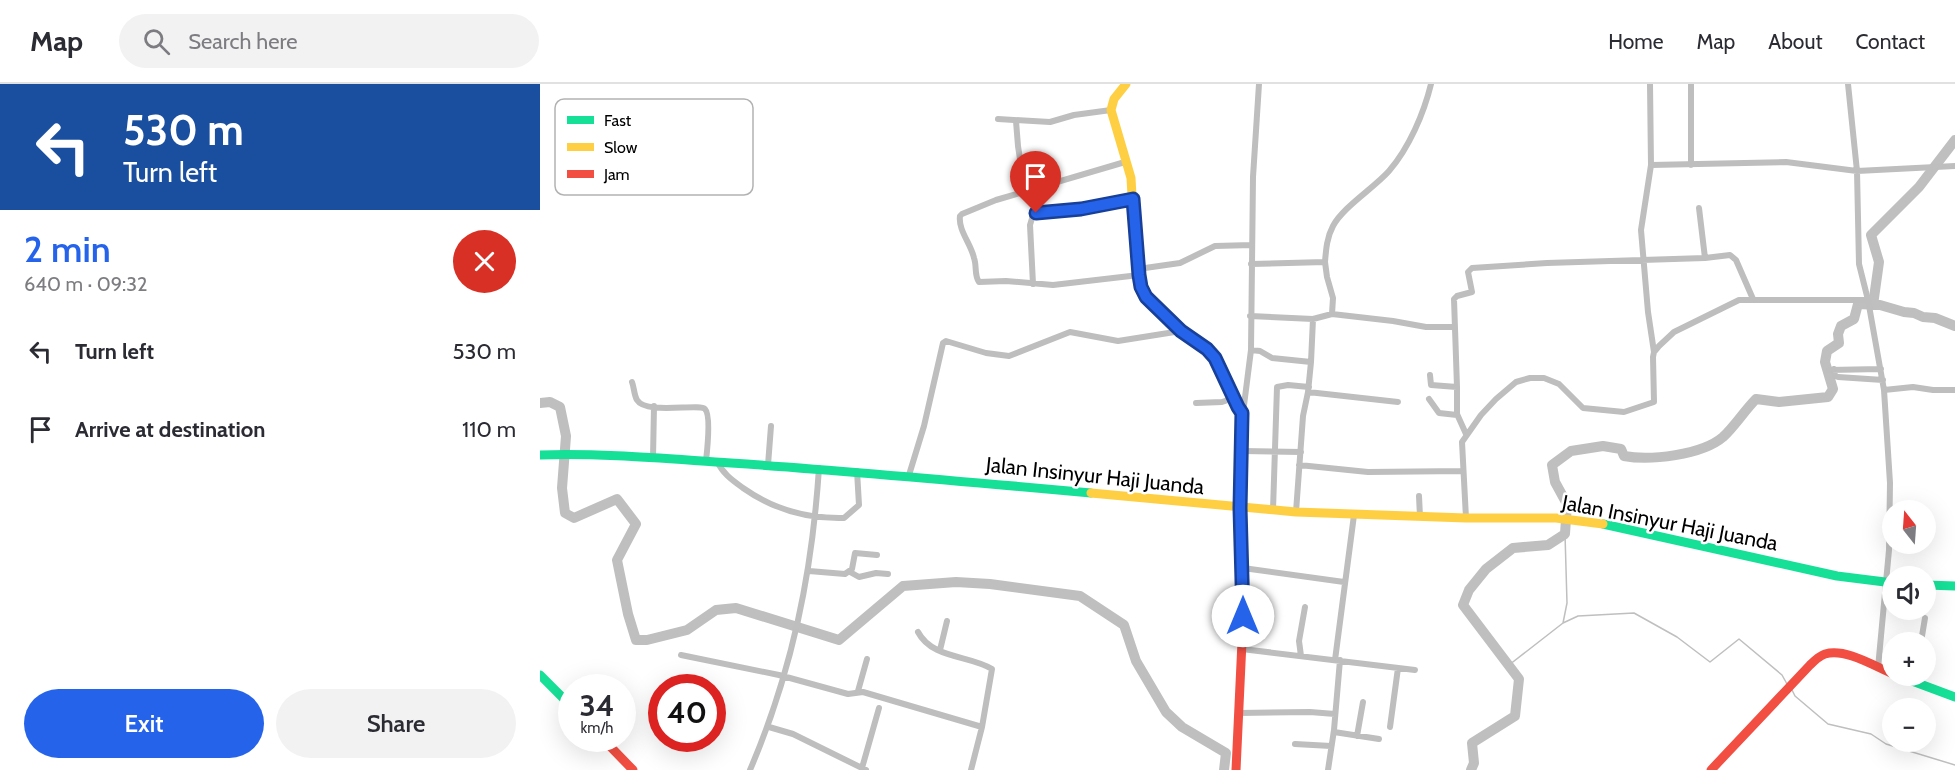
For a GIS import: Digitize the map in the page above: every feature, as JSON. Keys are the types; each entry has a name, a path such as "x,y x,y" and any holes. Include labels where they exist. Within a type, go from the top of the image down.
{"main road":[{"path":"1126,84 1114,99 1112,110 1131,178 1141,287 1146,297 1181,331 1207,349 1215,358 1242,413 1240,508 1243,568 1242,649 1236,770"},
{"name":"Jalan Insinyur Haji Juanda","path":"541,454 819,468 1296,512 1420,517 1574,519 1837,576 1882,581"},
{"path":"1936,585 1955,586"},
{"path":"1711,770 1817,659 1827,654 1849,657 1882,669"},
{"path":"540,675 558,693"},
{"path":"1931,686 1955,697"},
{"path":"616,752 633,770"}],"street":[{"path":"1242,413 1251,350 1253,177 1258,84"},
{"path":"1332,314 1333,298 1325,261 1327,242 1333,225 1390,169 1420,116 1431,84"},
{"path":"1466,518 1461,446 1466,434 1481,415 1516,382 1530,378 1544,378 1559,384 1579,405 1588,410 1624,412 1654,402 1654,352 1643,260 1641,221 1651,165 1650,84"},
{"path":"1691,84 1691,165"},
{"path":"1848,84 1857,171 1857,247 1883,380 1890,500"},
{"path":"998,120 1050,122 1074,115 1112,110"},
{"path":"1016,121 1025,192"},
{"path":"1125,162 996,200 960,216 959,222 974,257 978,281 1060,285 1180,263 1215,246 1252,245"},
{"path":"1651,165 1786,162 1857,171 1953,166"},
{"path":"1033,284 1030,225 1033,215 1133,199"},
{"path":"1699,208 1705,258"},
{"path":"1466,434 1457,415 1454,299 1472,292 1468,273 1472,268 1733,256 1753,299"},
{"path":"1251,264 1325,261"},
{"path":"1654,352 1674,332 1735,301 1753,299 1868,304"},
{"path":"1250,316 1313,319 1332,314 1426,327 1455,327"},
{"path":"1296,512 1302,416 1309,389 1313,319"},
{"path":"909,475 924,426 943,343 946,340 986,353 1009,356 1070,332 1118,341 1181,331"},
{"path":"1251,350 1260,351 1272,358 1311,362"},
{"path":"1881,369 1831,370 1836,376 1883,380"},
{"path":"1430,375 1431,385 1457,387"},
{"path":"632,382 639,402 654,406 705,409 708,444 706,461"},
{"path":"1273,510 1278,386 1398,402"},
{"path":"1884,390 1913,387 1939,391 1955,390"},
{"path":"1196,403 1222,402 1234,398"},
{"path":"1429,399 1439,413 1457,415"},
{"path":"653,458 654,406"},
{"path":"768,465 771,426"},
{"path":"1242,451 1301,452"},
{"path":"717,462 727,476 774,507 816,517 844,518 859,505 857,471"},
{"path":"1299,465 1368,472 1463,471"},
{"path":"750,770 769,727 799,616 809,571 819,468"},
{"path":"1419,496 1420,517"},
{"path":"1328,770 1334,732 1344,582 1354,515"},
{"path":"850,572 855,553 878,555"},
{"path":"1243,568 1344,582"},
{"path":"809,571 842,575 850,572 859,577 876,573 888,574"},
{"path":"1301,656 1299,641 1305,607"},
{"path":"1878,668 1884,620"},
{"path":"940,650 947,621"},
{"path":"918,632 926,643 992,669 982,727 971,770"},
{"path":"1242,649 1415,670"},
{"path":"681,655 783,676 848,694 858,691 982,727"},
{"path":"858,691 867,659"},
{"path":"1390,727 1398,668"},
{"path":"1357,736 1363,702"},
{"path":"769,727 793,734 864,769 879,708"},
{"path":"1239,713 1335,714"},
{"path":"1334,732 1379,739"},
{"path":"1295,744 1331,746"}],"waterway":[{"path":"1873,305 1879,262 1871,235 1919,187 1955,140"},
{"path":"1471,770 1474,763 1472,743 1515,716 1519,679 1463,605 1469,590 1486,569 1513,548 1548,545 1565,534 1567,504 1555,482 1552,465 1571,451 1603,446 1621,449 1624,456 1647,458 1689,452 1714,443 1723,437 1756,399 1779,402 1828,397 1833,389 1825,362 1827,351 1839,343 1838,334 1841,326 1854,319 1858,304 1880,305 1935,318 1955,326"},
{"path":"540,403 550,402 560,407 566,436 562,488 565,513 574,518 617,499 636,524 617,560 636,640 647,640 687,630 716,610 736,608 839,640 903,586 956,582 990,584 1080,596 1124,625 1136,661 1166,712 1182,727 1226,753 1224,770"},
{"path":"1563,623 1567,603 1565,534"},
{"path":"1509,665 1563,623 1578,616 1634,613 1677,637 1710,662 1739,639 1782,675 1787,684"},
{"path":"1792,690 1795,696 1828,724 1871,734 1886,744 1955,765"}],"traffic: fast":[{"path":"540,455 612,456 731,463 1091,493"},
{"path":"1603,524 1837,576 1882,582"},
{"path":"1936,585 1955,586"},
{"path":"540,675 558,693"},
{"path":"1926,686 1955,697"}],"traffic: slow":[{"path":"1126,84 1114,99 1111,110 1131,178 1135,249 1141,287 1146,297 1159,311 1216,358 1242,413 1241,480"},
{"path":"1091,493 1296,512 1466,518 1556,518 1603,524"}],"traffic: jam":[{"path":"1236,770 1244,599 1241,480"},
{"path":"1711,770 1810,665 1823,655 1842,653 1882,669"},
{"path":"616,752 633,770"}],"route":[{"path":"1036,213 1081,209 1133,199 1135,249 1141,287 1146,297 1181,331 1207,349 1215,358 1242,413 1240,508 1243,616"}]}
